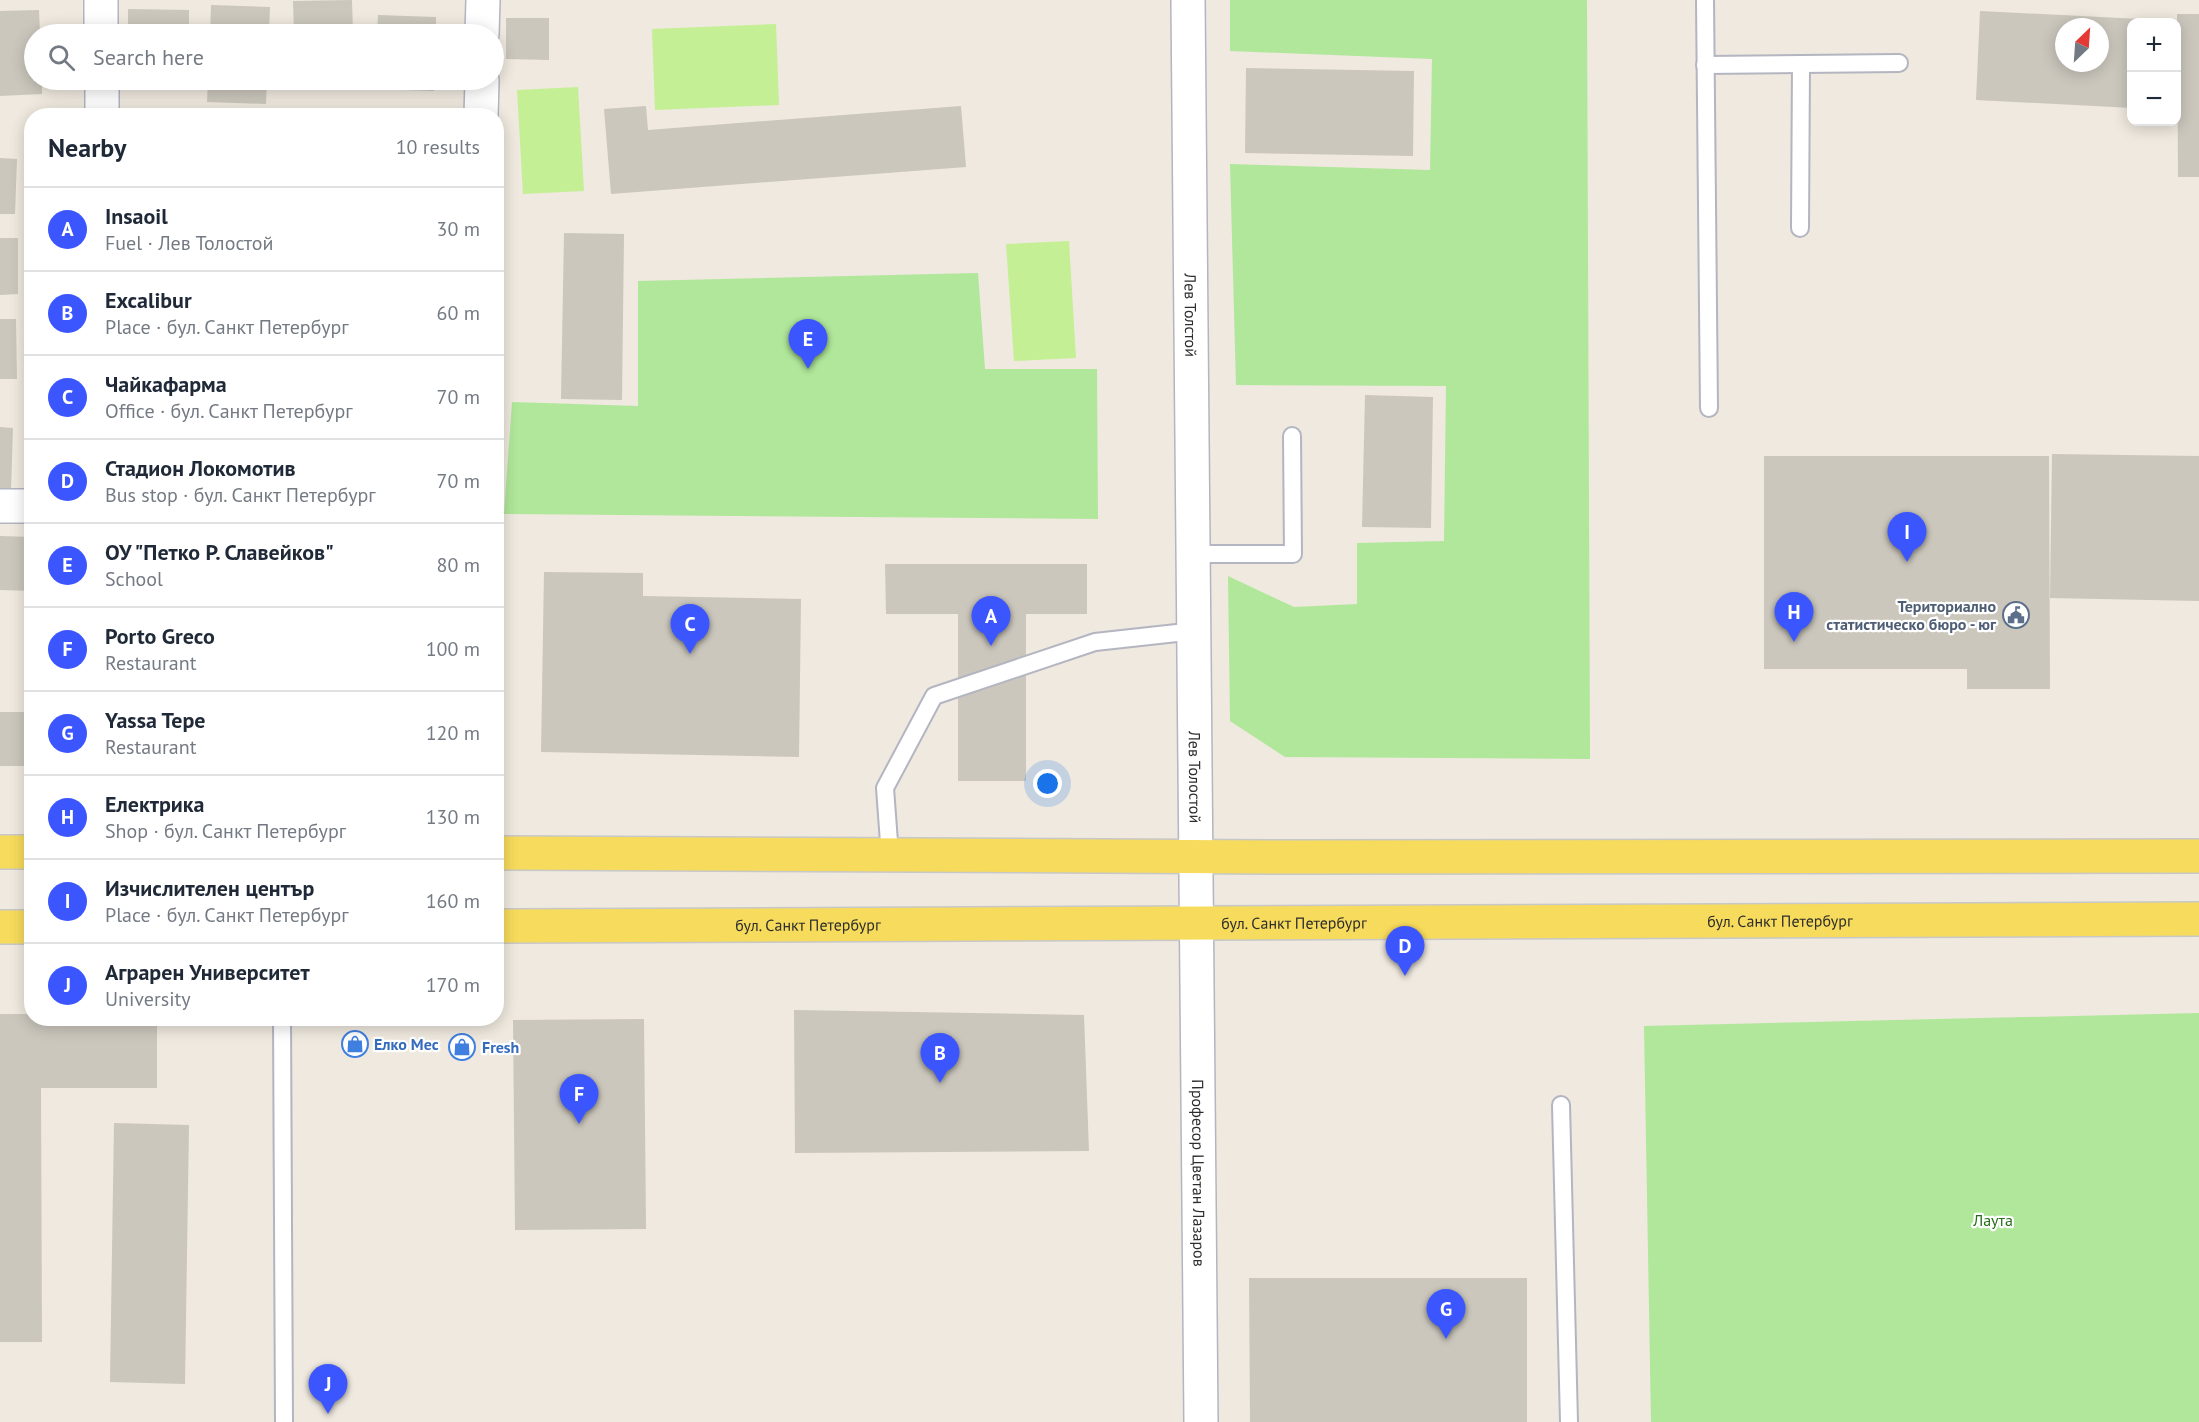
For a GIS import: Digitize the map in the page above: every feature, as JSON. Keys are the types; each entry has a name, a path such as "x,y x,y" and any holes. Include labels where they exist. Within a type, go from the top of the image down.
{"main road":[{"path":"0,852 24,852"},
{"path":"504,854 1195,857 2199,856"},
{"name":"бул. Санкт Петербург","path":"504,926 2199,919"},
{"path":"0,927 24,927"}],"street":[{"path":"101,0 101,24"},
{"path":"482,24 483,0"},
{"name":"Лев Толстой","path":"1188,0 1195,631"},
{"path":"102,90 102,108"},
{"path":"481,108 482,90"},
{"path":"0,506 24,506"},
{"name":"Лев Толостой","path":"1195,631 1197,923"},
{"name":"Професор Цветан Лазаров","path":"1197,923 1201,1422"}],"lane":[{"path":"1705,0 1709,408"},
{"path":"1706,65 1899,63"},
{"path":"1800,228 1801,64"},
{"path":"1194,554 1293,554 1292,436"},
{"path":"890,856 885,788 934,696 1095,642 1195,631"},
{"path":"282,1026 284,1422"},
{"path":"1561,1105 1569,1422"}],"green space":[{"path":"1230,0 1587,0 1590,759 1285,757 1230,721 1228,576 1294,607 1357,604 1357,543 1444,541 1446,386 1236,385 1230,164 1430,170 1432,59 1230,51"},
{"path":"776,24 779,105 655,110 652,29"},
{"path":"578,87 584,191 523,194 517,90"},
{"path":"1069,241 1076,358 1014,361 1006,244"},
{"path":"978,273 985,369 1097,369 1098,519 504,514 512,402 638,406 638,281"},
{"name":"Лаута","path":"2199,1013 2199,1422 1651,1422 1644,1026"}],"building":[{"path":"352,0 353,24 294,24 293,1"},
{"path":"211,5 270,7 269,24 210,24"},
{"path":"128,9 189,10 189,24 128,24"},
{"path":"39,10 40,24 24,24 24,90 42,90 42,94 0,96 0,11"},
{"path":"1980,11 2127,18 2127,108 1976,100"},
{"path":"2177,14 2199,14 2199,177 2178,177 2178,126 2181,126 2181,18 2177,18"},
{"path":"378,15 436,17 436,24 378,24"},
{"path":"506,18 549,18 549,60 506,59"},
{"path":"1246,68 1414,71 1413,156 1245,153"},
{"path":"208,90 267,90 266,104 207,102"},
{"path":"646,106 648,130 961,106 966,167 611,194 604,109"},
{"path":"0,158 17,159 15,214 0,214"},
{"path":"564,233 624,234 622,400 561,399"},
{"path":"0,238 18,238 18,294 0,295"},
{"path":"0,319 16,319 17,379 0,379"},
{"path":"1365,395 1433,397 1431,528 1362,527"},
{"path":"0,427 13,428 11,490 0,489"},
{"path":"2052,454 2199,456 2199,601 2050,598"},
{"path":"1764,456 2049,456 2050,689 1967,689 1967,669 1764,669"},
{"path":"0,536 24,537 24,591 0,590"},
{"path":"885,564 1087,564 1087,614 1026,614 1026,781 958,781 958,614 886,614"},
{"path":"544,572 643,573 643,596 801,599 799,757 541,752"},
{"path":"0,712 24,712 24,766 0,766"},
{"path":"794,1010 1084,1015 1089,1151 795,1153"},
{"path":"0,1014 24,1014 24,1026 157,1026 157,1088 41,1088 42,1342 0,1342"},
{"path":"644,1019 646,1229 515,1230 513,1020"},
{"path":"114,1123 189,1125 185,1384 110,1382"},
{"path":"1249,1278 1527,1278 1527,1422 1250,1422"}],"place":[{"name":"ОУ \"Петко Р. Славейков\"","path":"808,369"},
{"name":"Изчислителен център","path":"1907,562"},
{"name":"Териториално статистическо бюро - юг","path":"2016,615"},
{"name":"Електрика","path":"1794,642"},
{"name":"Insaoil","path":"991,646"},
{"name":"Чайкафарма","path":"690,654"},
{"name":"Стадион Локомотив","path":"1405,976"},
{"name":"Елко Мес","path":"355,1044"},
{"name":"Fresh","path":"462,1047"},
{"name":"Excalibur","path":"940,1083"},
{"name":"Porto Greco","path":"579,1124"},
{"name":"Yassa Tepe","path":"1446,1339"},
{"name":"Аграрен Университет","path":"328,1414"}]}
